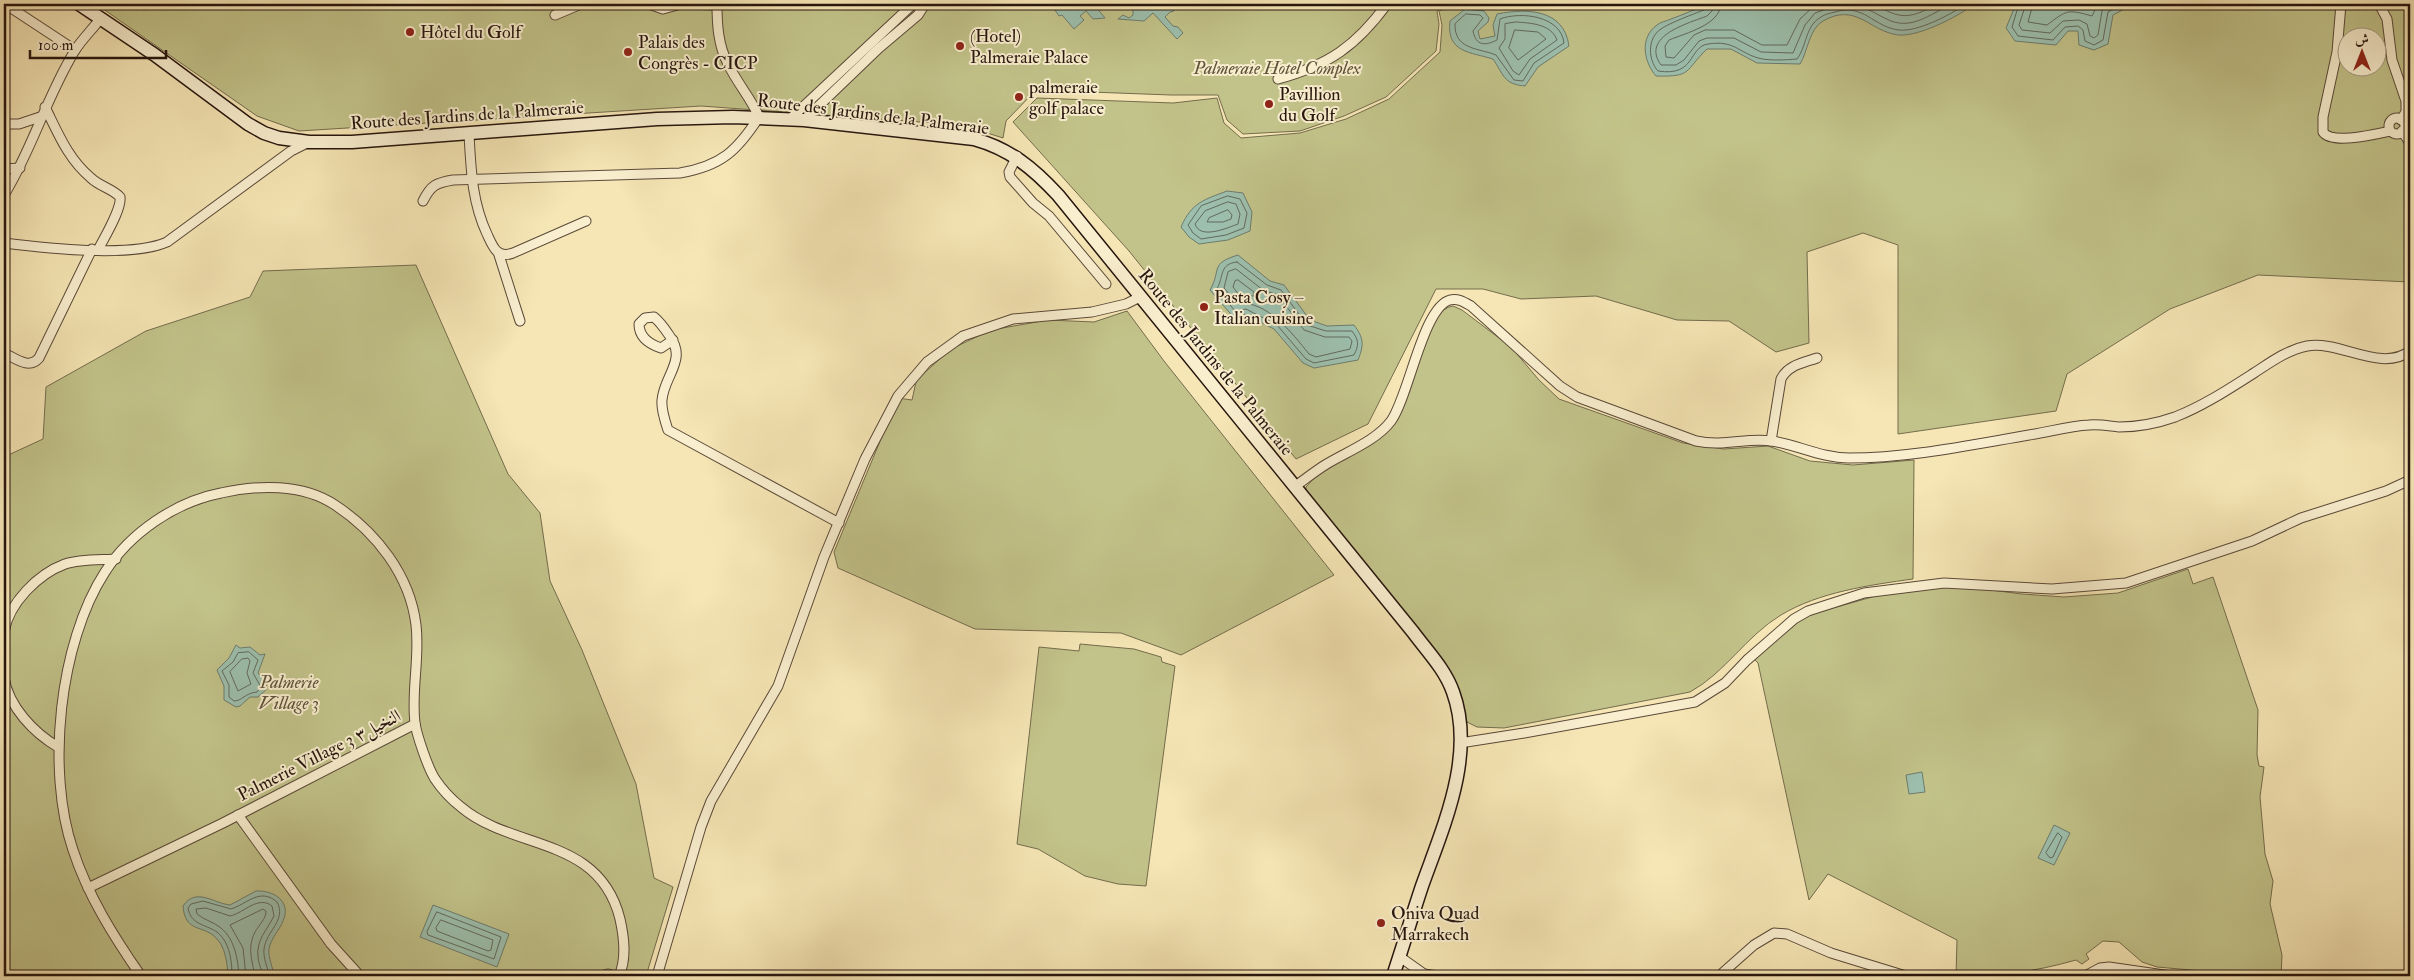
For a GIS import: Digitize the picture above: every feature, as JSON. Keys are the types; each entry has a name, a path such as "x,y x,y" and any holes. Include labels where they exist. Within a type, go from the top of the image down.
{"street":[{"path":"5,4 75,50"},
{"name":"Route des Jardins de la Palmeraie","path":"79,4 155,55 248,124 279,138 309,142 370,141 656,119 759,117 804,120 974,139 995,145 1017,156 1035,171 1058,195 1442,670 1453,692 1459,719 1460,742 1456,786 1451,806 1393,976"},
{"path":"555,15 581,4"},
{"path":"423,201 433,186 453,180 670,173 699,170 728,156 747,136 759,117 752,101 728,65 721,48 717,4 681,4 663,9 650,4"},
{"path":"804,120 913,4"},
{"path":"790,119 876,45 918,15 925,4"},
{"path":"1278,79 1325,62 1345,49 1369,29 1387,4"},
{"path":"2341,4 2337,52 2323,117 2323,132 2332,138 2346,138 2390,131 2396,134 2402,131 2404,124 2401,120"},
{"path":"2379,4 2387,19 2392,60 2406,101 2406,112 2401,120"},
{"path":"4,195 20,168 40,117 75,50 100,19"},
{"path":"4,353 27,364 36,362 121,202 120,197 97,184 72,159 63,146 45,107"},
{"path":"4,124 18,124 40,117"},
{"path":"2390,131 2389,124 2392,119 2401,120"},
{"path":"2402,131 2410,143"},
{"path":"470,134 471,179 477,214 493,249 499,255 520,321"},
{"path":"4,243 95,249 140,250 154,248 167,242 291,151 309,142"},
{"path":"1017,156 1009,172 1010,176 1032,203 1049,216 1106,284"},
{"path":"4,169 20,168"},
{"path":"499,255 513,254 586,220"},
{"path":"657,976 701,827 711,801 778,686 839,523 866,459 898,396 927,362 963,336 1014,319 1092,312 1126,304 1140,297"},
{"path":"1294,487 1373,437 1392,420 1432,317 1440,306 1449,300 1461,300 1471,306 1560,386 1577,397 1696,441 1714,444 1771,441 1827,456 1847,458 1878,457 1978,444 2088,425 2122,427 2150,423 2173,417 2203,404 2292,350 2310,345 2331,347 2373,357 2392,358 2404,356 2410,351"},
{"path":"674,340 678,347 677,357 662,398 663,414 668,430 839,523"},
{"path":"1771,441 1781,379 1784,372 1817,358"},
{"path":"1460,742 1524,734 1695,702 1725,683 1747,660 1794,619 1808,611 1864,593 1944,583 2052,589 2126,583 2252,541 2301,518 2386,491 2410,480"},
{"name":"Palmerie Village 3 النخيل٣","path":"141,976 115,938 88,888 72,848 62,801 58,747 61,718 76,640 86,611 105,572 129,542 176,507 210,495 251,487 296,490 332,503 374,538 394,563 409,592 416,625 415,724 434,778 462,808 484,822 572,856 590,870 606,888 618,911 624,936 624,954 617,976 608,974 601,976"},
{"path":"4,632 10,615 18,602 44,575 66,564 116,559"},
{"path":"4,678 11,697 28,722 58,747"},
{"name":"Palmerie Village 3 النخيل٣","path":"88,888 238,815 415,724"},
{"name":"Palmerie Village 3 النخيل٣","path":"238,815 330,944 356,975"},
{"path":"1718,976 1754,945 1774,933 1787,934 1831,953 1906,976"},
{"path":"1400,957 1424,974"},
{"path":"2085,976 2100,968 2109,967 2171,976"},
{"path":"1407,976 1424,974 1438,976"}],"green space":[{"name":"Palmeraie Hotel Complex","path":"96,4 138,4 143,10 189,4 1450,4 1437,11 1439,24 1436,51 1386,97 1344,116 1300,131 1243,134 1227,120 1218,95 1036,90 1006,121 1003,138 962,125 701,106 299,131 257,116"},
{"path":"1522,4 2410,4 2410,282 2258,275 2170,309 2067,374 2056,411 1898,434 1898,245 1863,233 1807,252 1809,343 1776,352 1729,321 1677,320 1596,296 1521,299 1483,289 1436,289 1368,424 1296,459 1129,251 1013,122 1037,98 1173,103 1217,98 1224,123 1241,138 1300,133 1346,119 1389,99 1440,52 1442,25 1439,11 1455,5"},
{"name":"Palmerie Village 3","path":"416,265 508,474 540,513 550,581 582,650 636,784 654,878 673,887 646,976 4,976 4,457 43,439 46,387 146,331 250,297 263,271"},
{"path":"1453,306 1462,310 1511,347 1539,380 1559,399 1683,443 1724,449 1768,446 1810,461 1853,465 1914,460 1913,579 1828,595 1796,607 1768,624 1714,675 1690,692 1504,728 1477,727 1467,722 1463,708 1306,494 1306,487 1315,477 1384,434 1431,327 1442,311"},
{"path":"1127,311 1164,361 1334,575 1181,655 1121,633 975,629 838,568 834,552 898,398 912,400 916,382 951,349 991,330 1048,320 1094,322"},
{"path":"2188,569 2193,584 2213,577 2258,710 2257,755 2259,766 2264,767 2260,797 2265,854 2273,881 2270,904 2282,955 2281,976 2225,976 2213,972 2157,967 2142,962 2119,942 2103,941 2086,954 2089,959 2082,964 2076,960 2046,968 2017,972 1956,976 1957,940 1828,874 1809,900 1758,663 1752,657 1805,616 1886,593 1959,586 2064,597 2118,593"},
{"path":"1080,644 1134,649 1161,657 1162,662 1175,666 1146,886 1118,884 1085,876 1038,849 1017,844 1039,647 1079,651"}],"water":[{"path":"1055,4 1097,4 1096,7 1105,18 1093,19 1086,11 1080,16 1084,20 1074,29 1062,15 1059,16 1053,7"},
{"path":"1126,4 1167,4 1174,11 1165,17 1183,33 1177,39 1153,13 1144,21 1118,19 1123,15 1129,18 1133,15 1133,10"},
{"path":"1711,4 1974,4 1938,25 1906,35 1888,32 1854,16 1835,16 1823,21 1815,29 1800,64 1757,63 1731,49 1707,49 1682,74 1656,76 1646,57 1645,50 1651,30 1660,23"},
{"path":"2016,4 2134,4 2113,15 2108,44 2094,50 2079,45 2078,31 2068,31 2056,45 2015,41 2006,28"},
{"path":"1465,9 1484,11 1489,18 1488,22 1478,31 1480,39 1495,36 1493,25 1497,14 1520,11 1542,14 1552,18 1566,34 1569,46 1538,67 1525,86 1512,83 1505,78 1493,59 1462,49 1452,39 1450,21"},
{"path":"1227,191 1243,193 1252,212 1250,231 1228,240 1199,244 1189,237 1181,227 1185,219 1194,207 1200,203"},
{"path":"1238,255 1270,281 1284,285 1310,320 1327,326 1354,325 1360,334 1362,342 1358,360 1314,368 1303,363 1274,329 1244,314 1235,319 1210,290 1220,264"},
{"path":"236,645 240,648 250,647 260,655 265,654 258,673 265,681 267,689 258,697 250,697 240,706 236,707 224,700 224,686 217,670 229,658"},
{"path":"1922,772 1925,792 1909,794 1906,775"},
{"path":"2054,825 2070,833 2054,865 2038,858"},
{"path":"256,891 269,892 283,902 285,908 283,921 271,941 269,949 274,976 228,976 225,955 218,940 209,933 190,924 184,914 183,906 188,900 199,897 230,905"},
{"path":"433,905 509,934 497,967 420,937"}],"place":[{"name":"Hôtel du Golf","path":"410,32"},
{"name":"(Hotel) Palmeraie Palace","path":"960,46"},
{"name":"Palais des Congrès - CICP","path":"628,52"},
{"name":"palmeraie golf palace","path":"1019,97"},
{"name":"Pavillion du Golf","path":"1269,104"},
{"name":"Pasta Cosy – Italian cuisine","path":"1204,307"},
{"name":"Oniva Quad Marrakech","path":"1381,923"}]}
